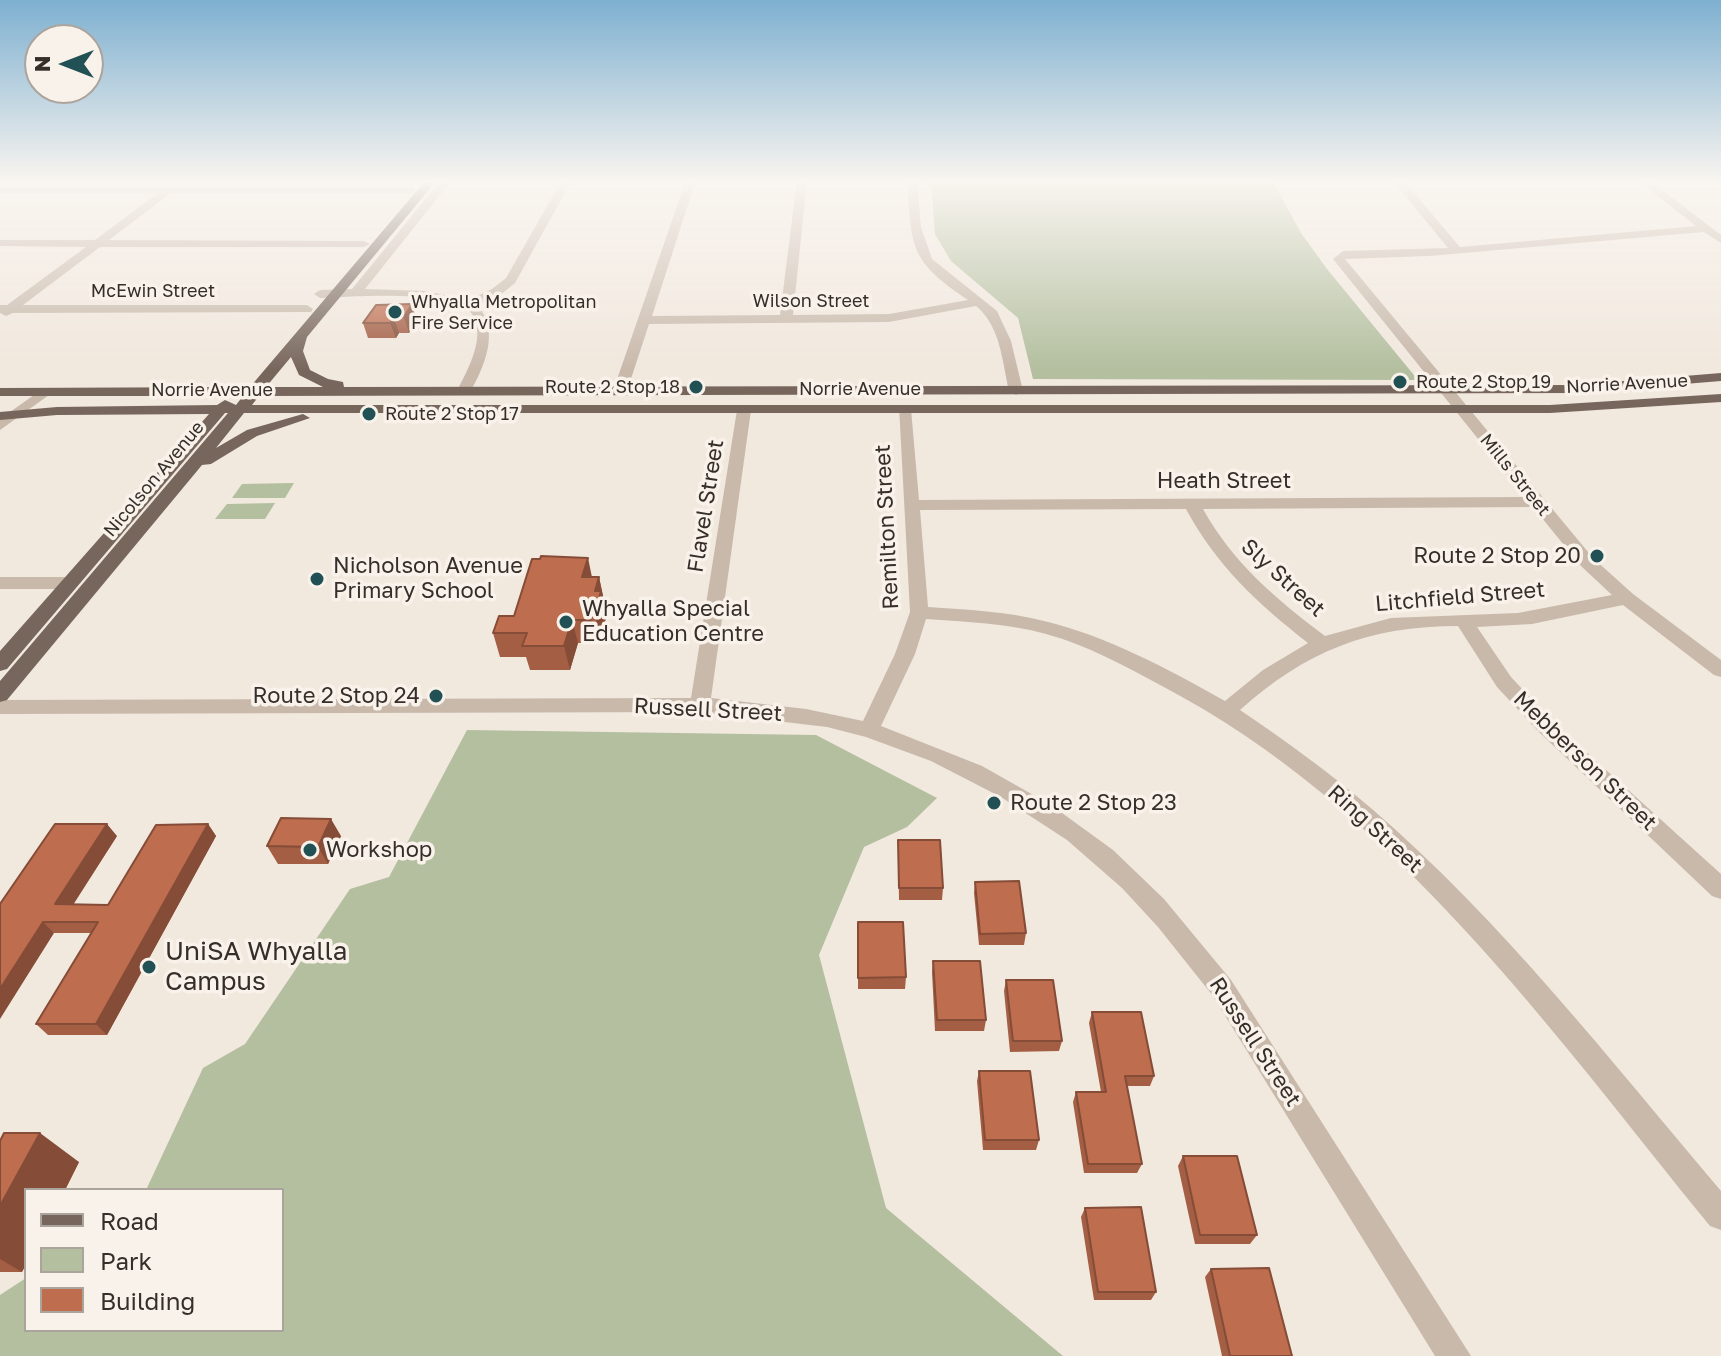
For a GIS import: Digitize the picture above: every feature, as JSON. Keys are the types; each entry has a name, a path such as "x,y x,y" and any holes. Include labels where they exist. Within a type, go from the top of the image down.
{"main road":[{"name":"Nicolson Avenue","path":"0,664 221,409 301,336 379,243"},
{"path":"256,368 364,244"},
{"path":"301,336 296,351 304,372 324,383 396,391"},
{"name":"Norrie Avenue","path":"0,392 245,388 396,391 1575,389 1721,377"},
{"name":"Nicolson Avenue","path":"0,695 239,409 245,388"},
{"path":"825,390 825,409"},
{"path":"535,410 545,391"},
{"path":"1054,391 1060,408"},
{"name":"Norrie Avenue","path":"7,415 221,409 1550,409 1721,398"},
{"path":"180,481 239,439 271,426 305,418 389,410"}],"street":[{"path":"27,243 364,244"},
{"path":"355,294 396,243"},
{"path":"469,304 496,292 511,280 532,243"},
{"path":"620,391 670,243"},
{"path":"786,319 795,243"},
{"path":"920,243 932,268 991,314 999,327 1016,391"},
{"path":"1450,243 1456,250 1521,243"},
{"path":"3,312 97,244"},
{"name":"Mills Street","path":"1456,250 1343,254 1339,259 1587,562 1626,598 1719,667"},
{"path":"320,294 429,294 469,304 481,319 481,358 464,391"},
{"name":"Wilson Street","path":"644,320 889,318 977,302"},
{"name":"McEwin Street","path":"3,312 307,309"},
{"path":"0,426 7,415 44,392"},
{"name":"Remilton Street","path":"869,730 905,654 919,612 904,409"},
{"name":"Flavel Street","path":"700,705 744,410"},
{"name":"Heath Street","path":"913,505 1536,502"},
{"name":"Sly Street","path":"1192,504 1224,560 1246,583 1321,643"},
{"path":"0,583 69,583"},
{"name":"Litchfield Street","path":"1226,711 1263,677 1321,643 1384,626 1518,619 1626,598"},
{"name":"Ring Street","path":"919,612 1010,619 1063,632 1122,656 1226,711 1319,778 1402,850 1468,918 1565,1028 1721,1215"},
{"name":"Mebberson Street","path":"1464,621 1504,682 1546,727 1721,889"},
{"name":"Russell Street","path":"0,707 700,705 767,709 869,730 945,758 1020,798 1064,826 1129,879 1181,935 1222,988 1454,1356"}],"green space":[{"path":"940,243 1308,243 1418,380 1033,379 1018,318 951,261"},
{"path":"294,483 285,498 232,498 242,484"},
{"path":"275,503 265,519 215,519 227,504"},
{"path":"467,730 816,735 937,798 907,827 864,847 819,955 886,1208 1063,1356 0,1356 0,1295 24,1279 24,1332 284,1332 284,1188 147,1188 203,1068 245,1044 350,889 389,877"}],"building":[{"path":"412,304 404,317 394,318 390,323 363,323 376,305"},
{"path":"541,556 588,558 582,577 599,577 595,591 601,591 595,614 590,614 588,620 572,620 564,646 522,646 527,633 493,633 499,616 514,616 532,559 540,559"},
{"path":"281,818 331,819 318,847 267,846"},
{"path":"55,824 107,824 55,904 108,905 156,825 208,824 96,1024 36,1024 98,922 43,922 0,989 0,904"},
{"path":"898,840 940,840 943,888 899,888"},
{"path":"1019,881 1026,933 980,934 975,882"},
{"path":"858,922 903,922 906,977 858,978"},
{"path":"933,961 980,961 986,1020 937,1020"},
{"path":"1006,980 1053,980 1062,1041 1013,1041"},
{"path":"1092,1012 1141,1012 1154,1076 1125,1076 1142,1164 1088,1164 1076,1092 1106,1092"},
{"path":"979,1071 1030,1071 1039,1140 985,1140"},
{"path":"4,1133 40,1133 0,1206 0,1141"},
{"path":"1183,1156 1237,1156 1257,1235 1200,1235"},
{"path":"1141,1207 1156,1292 1098,1292 1085,1208"},
{"path":"1269,1268 1292,1356 1230,1356 1211,1269"}],"place":[{"name":"Whyalla Metropolitan Fire Service","path":"395,312"},
{"name":"Route 2 Stop 19","path":"1400,382"},
{"name":"Route 2 Stop 18","path":"696,387"},
{"name":"Route 2 Stop 17","path":"369,414"},
{"name":"Route 2 Stop 20","path":"1597,556"},
{"name":"Nicholson Avenue Primary School","path":"317,579"},
{"name":"Whyalla Special Education Centre","path":"566,622"},
{"name":"Route 2 Stop 24","path":"436,696"},
{"name":"Route 2 Stop 23","path":"994,803"},
{"name":"Workshop","path":"310,850"},
{"name":"UniSA Whyalla Campus","path":"149,967"}]}
